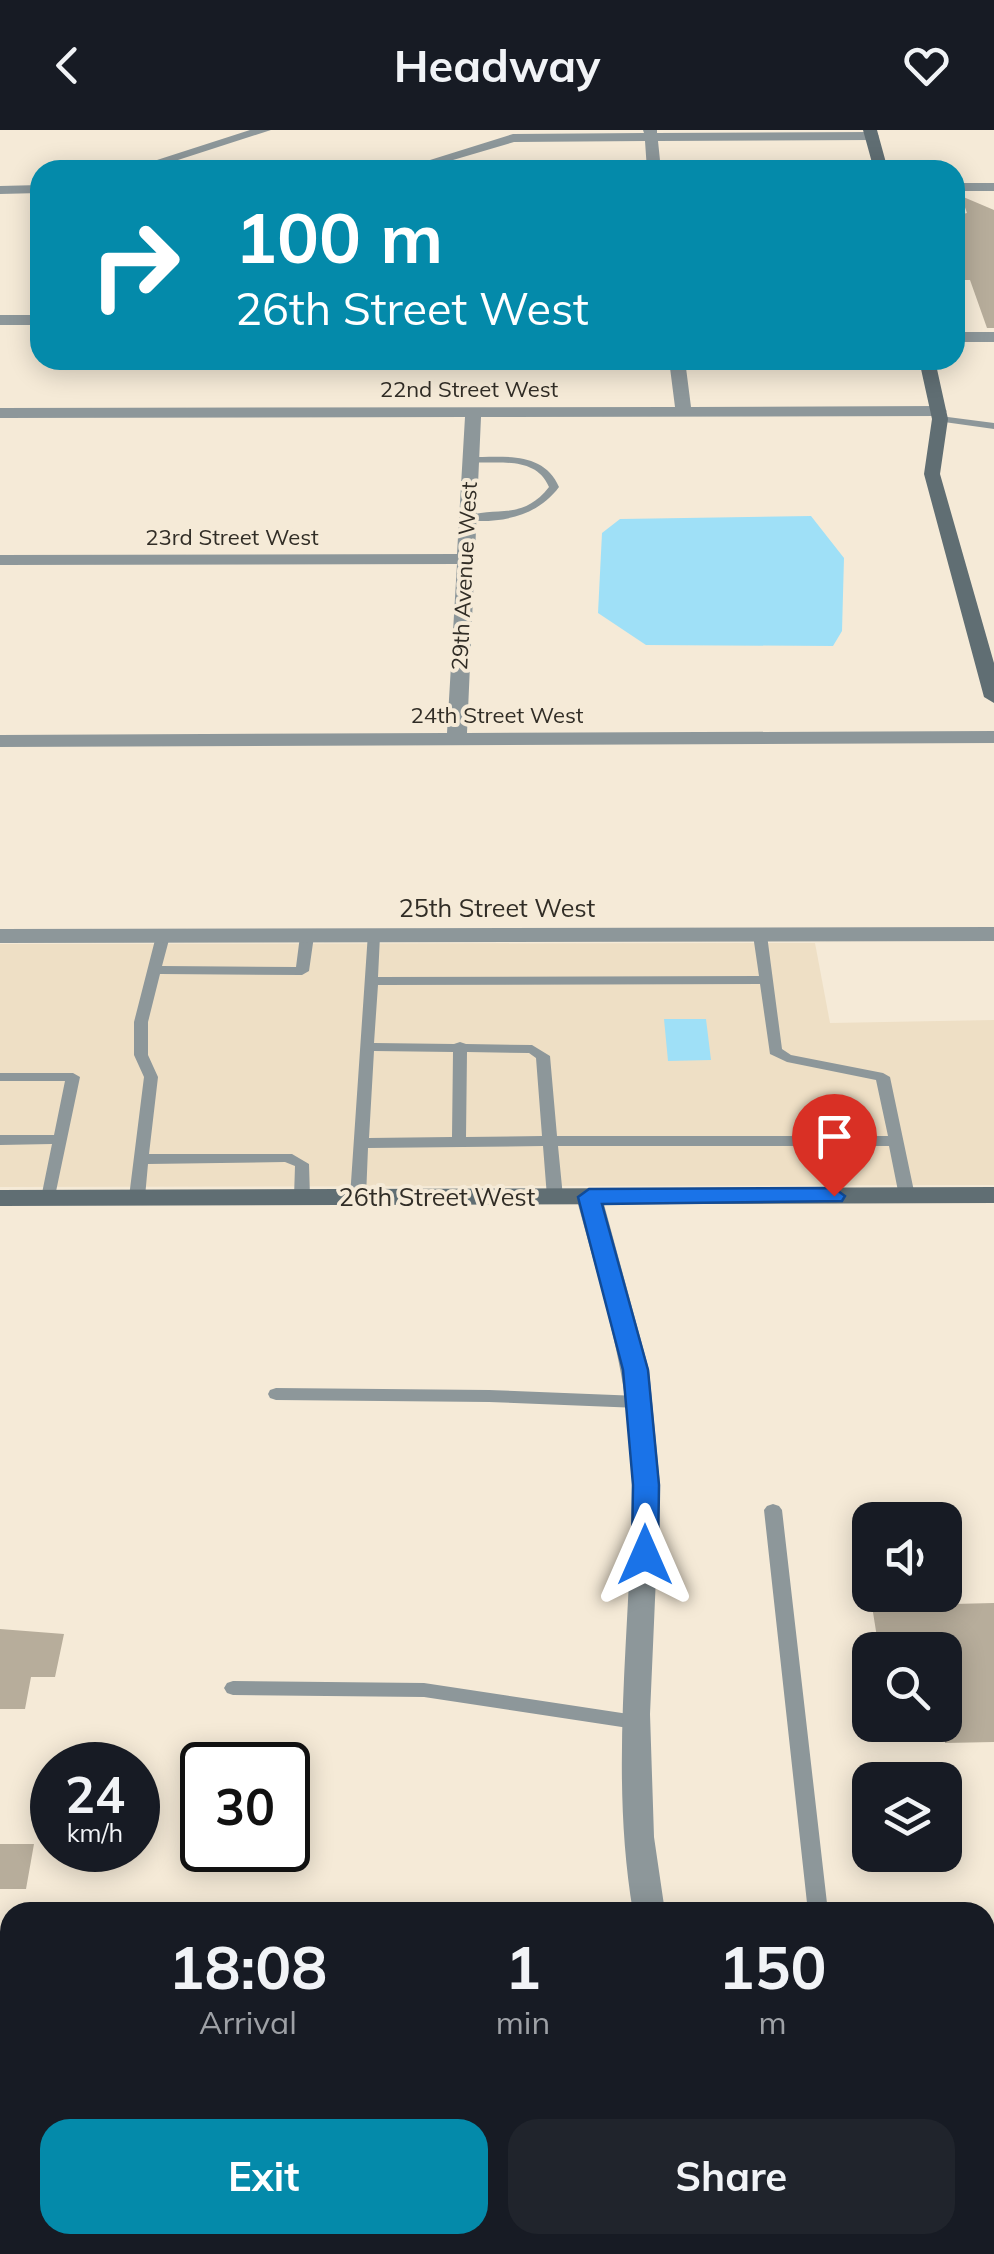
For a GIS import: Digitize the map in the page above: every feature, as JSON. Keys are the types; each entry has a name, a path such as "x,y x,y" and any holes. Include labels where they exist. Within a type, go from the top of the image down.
{"street":[{"path":"166,160 264,130"},
{"path":"650,133 653,160"},
{"path":"439,160 513,138 650,133 871,133 879,160"},
{"path":"965,187 994,187"},
{"path":"0,190 30,189"},
{"path":"0,320 30,320"},
{"path":"965,337 994,337"},
{"path":"678,370 684,412"},
{"path":"929,370 939,415 932,474 994,697"},
{"name":"29th Avenue West","path":"457,741 473,412"},
{"name":"22nd Street West","path":"0,413 939,415"},
{"name":"23rd Street West","path":"0,560 464,559"},
{"name":"24th Street West","path":"0,742 994,737"},
{"name":"25th Street West","path":"0,936 994,934"},
{"name":"26th Street West","path":"0,1198 994,1195"},
{"path":"589,1197 628,1338 639,1402 646,1485 635,1722 638,1837 648,1902"}],"lane":[{"path":"939,415 994,426"},
{"path":"467,518 502,516 530,508 547,498 554,487 552,476 542,467 524,462 470,460"},
{"path":"760,934 775,1051 787,1058 882,1077 907,1196"},
{"path":"138,1197 151,1078 141,1054 141,1022 163,936"},
{"path":"153,970 302,971 307,936"},
{"path":"358,1197 373,936"},
{"path":"371,981 766,980"},
{"path":"459,1142 460,1046"},
{"path":"368,1047 522,1046 543,1056 555,1197"},
{"path":"0,1077 73,1077 50,1198"},
{"path":"0,1140 61,1139"},
{"path":"362,1143 896,1141"},
{"path":"142,1159 286,1157 302,1164 302,1197"},
{"path":"276,1394 639,1402"},
{"path":"774,1510 817,1902"},
{"path":"234,1688 424,1690 635,1722"}],"shaded area":[{"path":"815,943 830,1023 994,1020 994,1185 0,1187 0,944"}],"water":[{"path":"811,516 844,558 842,631 833,646 646,645 598,613 602,533 620,519"},
{"path":"664,1019 706,1019 711,1060 668,1061"}],"building":[{"path":"965,198 994,210 994,328 987,328 970,280 965,280"},
{"path":"994,1603 994,1742 945,1743 962,1742 962,1632 876,1632 873,1612 962,1612 962,1604"},
{"path":"0,1629 64,1634 55,1677 31,1677 25,1709 0,1709"},
{"path":"0,1844 30,1844 26,1889 0,1889"}],"route":[{"path":"645,1555 646,1485 636,1370 589,1197 834,1196"}]}
